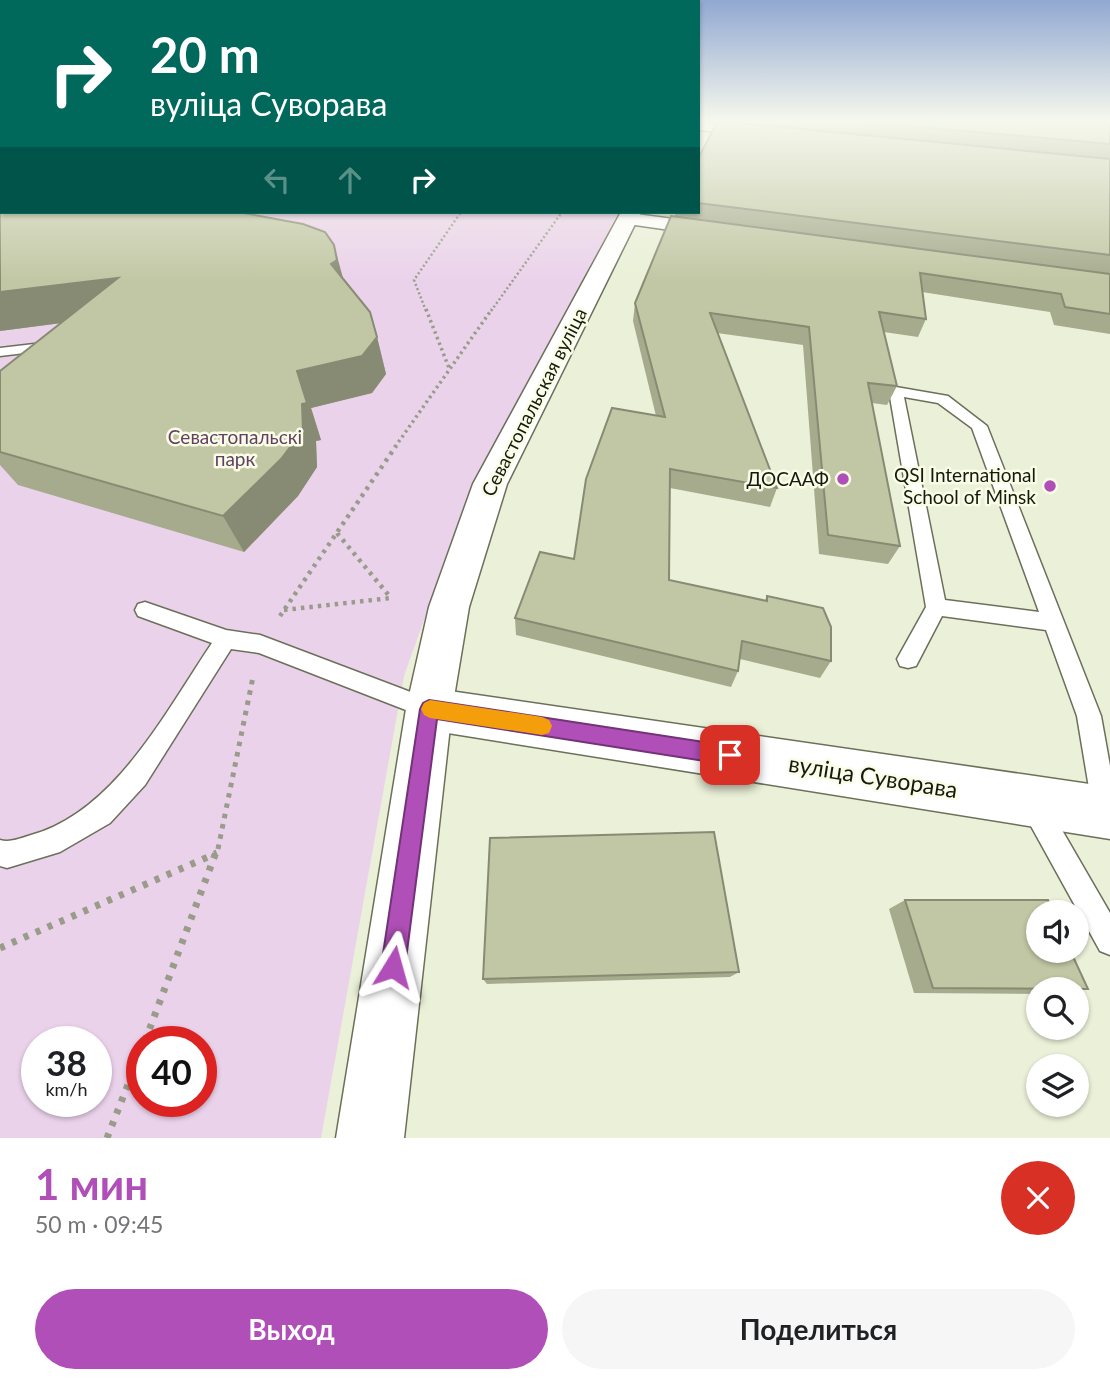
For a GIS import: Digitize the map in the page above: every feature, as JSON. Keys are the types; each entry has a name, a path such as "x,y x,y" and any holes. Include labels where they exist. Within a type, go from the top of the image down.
{"street":[{"path":"630,215 738,234"},
{"name":"Севастопальская вуліца","path":"369,1138 429,709 449,607 490,484 630,215"},
{"name":"вуліца Суворава","path":"429,709 1108,813"}],"lane":[{"path":"0,352 34,348 47,351 56,355 59,363 55,372"},
{"path":"908,659 936,607 896,391 943,399 979,426 1089,716 1108,813"},
{"path":"936,607 1053,622"},
{"path":"145,610 226,639 260,644 429,709"},
{"path":"0,853 7,855 51,843 101,814 136,776 226,639"},
{"path":"1031,801 1110,941"}],"path":[{"path":"449,369 414,280 460,214"},
{"path":"151,1026 217,853 260,644 449,369 561,214"},
{"path":"284,610 391,598 337,534"},
{"path":"0,948 217,853"},
{"path":"107,1138 126,1090"}],"green space":[{"name":"Севастопальскі парк","path":"0,214 618,214 473,483 404,676 321,1138 0,1138"}],"building":[{"path":"700,175 1110,175 1110,255 700,203"},
{"path":"0,214 249,214 303,224 325,232 334,245 337,260 331,264 370,312 377,337 362,356 297,371 307,403 302,404 303,430 281,459 223,516 0,452 0,371 118,278 0,292"},
{"path":"671,216 1110,274 1110,314 1065,307 1061,294 920,273 926,319 879,312 897,386 868,383 900,546 828,535 809,327 710,313 777,488 670,469 669,580 767,601 767,596 823,608 831,627 831,661 742,641 738,671 515,618 540,552 574,559 586,479 612,408 665,417 635,303"},
{"path":"714,832 739,972 483,979 490,838"},
{"path":"905,900 1026,900 1026,963 1076,963 1082,977 1026,977 1026,989 933,988"}],"slow traffic":[{"path":"430,709 542,726"}],"place":[{"name":"ДОСААФ","path":"843,479"},
{"name":"QSI International School of Minsk","path":"1050,486"}],"route":[{"path":"393,967 429,709 730,755"}]}
